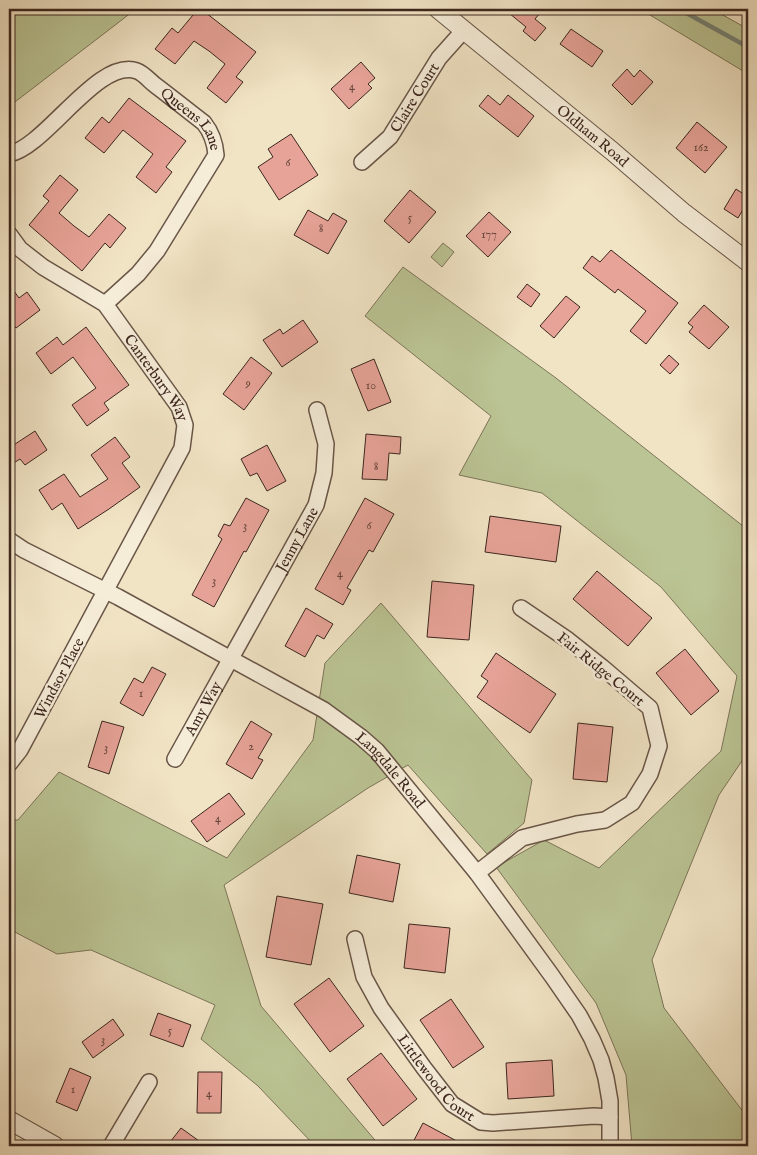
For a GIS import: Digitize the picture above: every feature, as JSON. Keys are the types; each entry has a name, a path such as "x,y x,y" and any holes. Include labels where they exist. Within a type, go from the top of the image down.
{"street":[{"name":"Oldham Road","path":"438,9 612,151 684,213 748,262"},
{"name":"Claire Court","path":"362,162 390,137 439,58 464,30"},
{"name":"Queens Lane","path":"9,154 17,153 32,142 104,77 122,69 137,71 204,123 210,130 215,141 216,155 157,250 138,274 105,304"},
{"name":"Canterbury Way","path":"9,234 20,249 43,267 105,304 179,407 185,425 182,448 106,590"},
{"name":"Jenny Lane","path":"231,659 316,504 324,473 326,444 317,410"},
{"name":"Langdale Road","path":"9,540 24,550 106,590 324,710 377,751 477,873 579,1015 592,1039 606,1078 610,1101 610,1146"},
{"name":"Windsor Place","path":"9,764 20,750 106,590"},
{"name":"Fair Ridge Court","path":"477,873 522,838 577,824 605,820 632,803 650,774 659,746 650,708 568,640 521,608"},
{"name":"Amy Way","path":"175,759 231,659"},
{"name":"Littlewood Court","path":"356,938 364,977 381,1008 452,1104 481,1122 493,1123 594,1116 610,1117"},
{"path":"111,1146 149,1082"},
{"path":"9,1120 54,1146"}],"green space":[{"path":"9,9 136,9 11,105 9,102"},
{"path":"640,9 712,9 748,29 748,74"},
{"path":"443,243 454,252 442,267 431,257"},
{"path":"403,267 556,378 748,530 748,752 719,795 652,960 664,1008 748,1118 748,1146 632,1146 626,1075 596,1003 496,867 544,840 599,868 721,751 737,676 661,587 542,493 459,475 491,416 365,316"},
{"path":"381,603 532,780 524,823 487,854 408,765 368,788 224,885 261,1006 380,1146 315,1146 258,1086 201,1039 215,1005 91,950 57,954 9,929 9,820 18,820 59,772 227,858 313,740 325,663"}],"building":[{"path":"198,9 201,9 256,52 236,77 243,82 226,103 207,88 225,64 209,51 194,41 175,64 155,49 172,28 178,33"},
{"path":"504,9 534,9 540,13 535,19 546,28 535,41 523,31 526,27"},
{"path":"571,29 603,51 592,67 560,44"},
{"path":"361,62 375,78 368,84 372,88 349,109 331,89"},
{"path":"627,69 634,77 640,70 653,82 632,105 612,85"},
{"path":"488,95 500,105 508,95 534,116 518,137 479,106"},
{"path":"129,98 186,141 166,167 172,172 156,193 136,177 153,154 123,130 104,153 85,138 102,117 109,123"},
{"path":"697,122 727,147 705,173 676,148"},
{"path":"291,134 318,175 279,200 258,167 273,157 268,149"},
{"path":"60,175 78,190 59,213 74,226 89,237 109,214 126,228 110,248 105,243 82,271 29,225 49,201 43,196"},
{"path":"736,189 748,197 748,201 738,218 724,209"},
{"path":"410,190 436,212 409,243 384,221"},
{"path":"308,210 328,221 333,213 347,221 328,254 294,235"},
{"path":"489,212 511,232 488,257 466,236"},
{"path":"611,250 678,303 646,344 630,331 646,311 618,289 615,293 583,268 592,256 600,262"},
{"path":"9,284 19,298 27,292 40,310 16,328 9,319"},
{"path":"527,284 540,294 531,307 517,297"},
{"path":"566,296 580,307 554,338 540,326"},
{"path":"704,305 729,327 709,349 689,332 693,327 688,323"},
{"path":"303,320 318,342 282,367 263,340 280,329 283,334"},
{"path":"86,327 129,385 104,403 109,410 87,426 72,405 96,388 73,357 51,374 36,353 57,337 63,345"},
{"path":"669,355 679,364 670,374 660,365"},
{"path":"251,357 272,373 244,410 223,394"},
{"path":"374,359 391,402 368,411 351,369"},
{"path":"35,431 47,450 25,465 20,459 9,466 9,448"},
{"path":"366,434 401,437 400,454 389,453 387,480 362,479"},
{"path":"115,437 130,457 122,463 140,487 78,529 62,503 52,510 39,490 64,474 80,497 108,479 91,455"},
{"path":"267,445 286,481 267,491 257,473 250,476 241,459"},
{"path":"246,498 269,510 246,552 244,551 214,607 192,595 222,539 218,536 224,524 230,526"},
{"path":"365,498 394,514 373,552 369,550 347,588 351,590 343,605 315,589"},
{"path":"490,516 561,526 556,562 485,552"},
{"path":"597,571 652,618 628,646 573,599"},
{"path":"432,581 474,585 469,640 427,637"},
{"path":"306,608 333,624 324,639 317,635 305,657 285,646"},
{"path":"685,649 719,691 691,715 656,673"},
{"path":"496,653 556,694 530,733 477,697 488,681 481,676"},
{"path":"152,667 166,674 143,716 120,703 134,678 143,683"},
{"path":"102,721 124,727 109,774 88,767"},
{"path":"251,721 272,734 258,758 263,760 252,779 226,764"},
{"path":"578,723 613,727 607,782 573,779"},
{"path":"229,793 245,814 207,842 191,821"},
{"path":"357,855 400,864 393,902 349,893"},
{"path":"277,896 323,904 311,965 266,957"},
{"path":"409,924 450,928 445,973 404,968"},
{"path":"329,978 364,1026 330,1052 294,1004"},
{"path":"451,999 484,1047 453,1068 420,1020"},
{"path":"158,1013 191,1025 183,1047 150,1035"},
{"path":"113,1019 124,1035 93,1058 82,1042"},
{"path":"381,1053 417,1099 383,1126 347,1079"},
{"path":"552,1060 554,1096 508,1099 506,1063"},
{"path":"70,1068 91,1077 77,1111 56,1102"},
{"path":"198,1072 222,1072 221,1113 197,1113"},
{"path":"423,1123 466,1146 411,1146"},
{"path":"181,1128 206,1146 167,1146"}],"waterway":[{"path":"679,9 748,47"}]}
